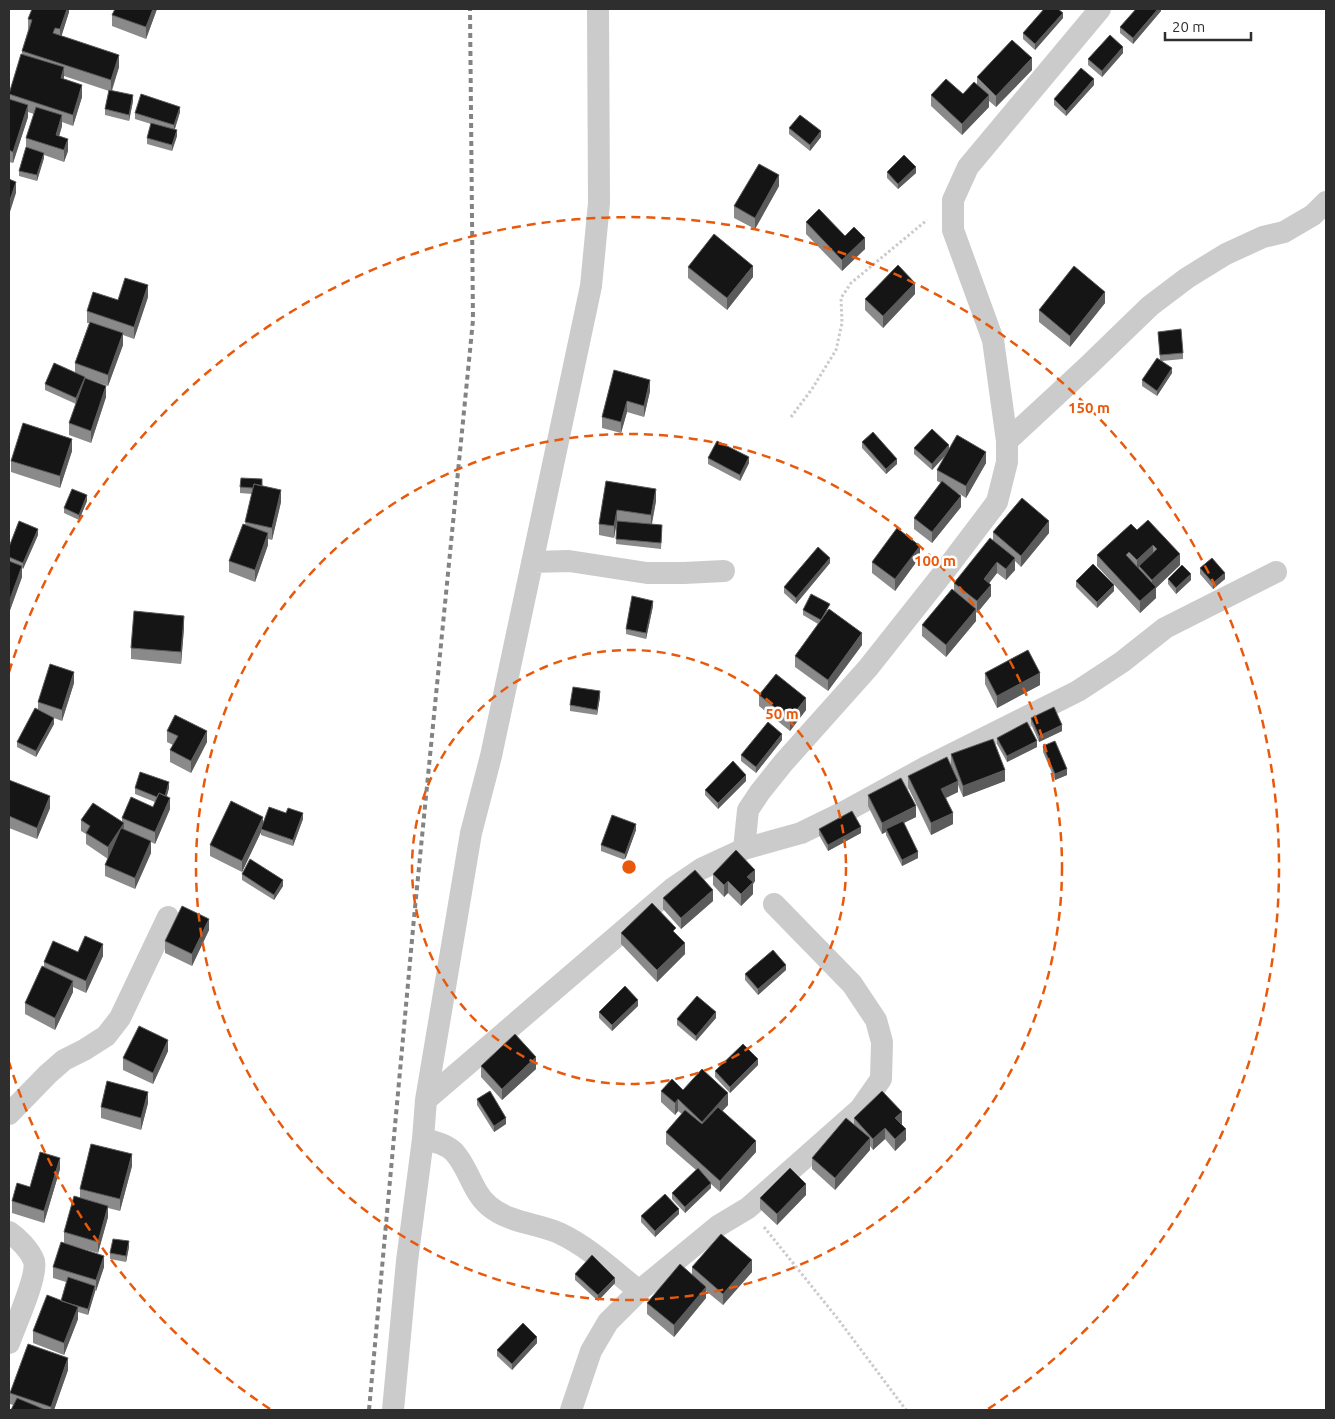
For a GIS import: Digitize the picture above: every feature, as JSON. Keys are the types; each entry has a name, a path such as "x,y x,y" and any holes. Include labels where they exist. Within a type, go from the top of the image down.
{"street":[{"path":"394,1410 407,1260 423,1139 426,1100 471,833 491,756 592,286 599,203 598,9"},
{"path":"744,850 748,810 760,792 784,762 868,668 997,502 1007,462 1007,441 993,340 953,230 954,200 968,167 1100,9"},
{"path":"1007,441 1108,348 1150,306 1180,283 1226,254 1263,237 1284,232 1297,225 1313,215 1326,202"},
{"path":"532,562 569,561 647,573 724,571"},
{"path":"426,1100 673,888 701,869 744,850 801,833 844,812 928,766 1078,691 1122,662 1165,628 1276,572"},
{"path":"571,1410 591,1351 608,1322 639,1291 718,1226 748,1208 860,1109 881,1079 882,1042 876,1020 852,984 774,904"},
{"path":"9,1114 64,1060 106,1036 120,1018 168,917"},
{"path":"423,1139 439,1142 454,1152 476,1191 500,1215 560,1233 587,1250 639,1291"},
{"path":"9,1232 25,1248 34,1262 34,1277 9,1343"}],"path":[{"path":"790,417 812,389 836,350 842,323 841,298 851,283 954,200"},
{"path":"748,1208 838,1319 906,1410"}],"building":[{"path":"32,9 67,9 60,29 55,28 53,33 119,55 111,80 22,51 32,20 28,19"},
{"path":"115,9 153,9 146,27 112,15"},
{"path":"1044,9 1058,9 1063,13 1035,44 1023,33"},
{"path":"1136,9 1158,9 1133,38 1120,27"},
{"path":"1110,35 1123,47 1102,71 1088,59"},
{"path":"1012,40 1032,58 996,96 977,77"},
{"path":"21,54 64,67 61,78 82,85 73,115 9,94"},
{"path":"1081,68 1094,79 1066,111 1054,99"},
{"path":"946,79 963,94 974,82 989,95 962,124 931,95"},
{"path":"109,90 133,95 129,115 105,109"},
{"path":"141,94 180,107 174,125 135,113"},
{"path":"9,99 28,105 13,152 9,150"},
{"path":"36,107 62,115 56,135 68,139 64,150 26,138"},
{"path":"800,115 821,131 810,145 789,128"},
{"path":"151,123 177,130 172,145 147,138"},
{"path":"26,147 44,153 37,175 19,171"},
{"path":"904,155 916,167 898,184 887,172"},
{"path":"759,164 779,175 755,218 734,206"},
{"path":"9,179 16,182 9,203"},
{"path":"819,209 845,236 854,227 865,238 842,260 806,222"},
{"path":"714,234 753,266 727,298 688,267"},
{"path":"898,265 915,283 883,316 865,299"},
{"path":"1074,266 1105,292 1070,336 1039,310"},
{"path":"125,278 148,285 134,327 87,311 93,292 118,300"},
{"path":"90,322 123,333 108,375 75,363"},
{"path":"1181,329 1183,353 1160,355 1158,332"},
{"path":"1157,358 1172,368 1157,391 1142,380"},
{"path":"54,363 85,377 76,398 45,384"},
{"path":"614,370 650,380 644,406 627,401 621,422 602,417"},
{"path":"85,378 106,386 91,431 69,423"},
{"path":"23,423 72,439 60,476 11,461"},
{"path":"932,429 949,445 932,464 914,448"},
{"path":"873,432 897,459 886,469 862,442"},
{"path":"957,435 986,452 966,486 937,470"},
{"path":"717,441 749,457 740,475 708,458"},
{"path":"241,478 262,479 262,486 254,484 253,488 240,487"},
{"path":"606,481 656,489 651,515 617,510 614,526 599,524"},
{"path":"942,481 961,496 932,532 914,518"},
{"path":"254,484 281,490 272,528 245,522"},
{"path":"72,489 87,495 79,515 64,508"},
{"path":"1022,498 1049,521 1021,556 993,532"},
{"path":"1148,520 1180,554 1152,580 1139,566 1157,549 1153,545 1137,560 1129,552 1126,555 1156,587 1140,601 1097,555 1131,524 1137,530"},
{"path":"19,521 38,529 23,563 9,557 9,547"},
{"path":"617,521 662,525 661,543 616,539"},
{"path":"243,524 268,533 255,570 229,561"},
{"path":"897,528 920,546 895,579 872,562"},
{"path":"990,538 1015,558 1006,569 997,562 984,579 991,585 977,601 954,583"},
{"path":"818,547 830,558 796,598 784,587"},
{"path":"1212,558 1225,573 1213,583 1200,568"},
{"path":"9,561 22,566 9,602"},
{"path":"1093,564 1114,585 1097,602 1076,581"},
{"path":"1182,565 1191,574 1176,588 1168,579"},
{"path":"952,589 976,609 946,645 922,625"},
{"path":"811,594 830,604 821,620 803,610"},
{"path":"632,596 653,601 646,633 626,629"},
{"path":"829,609 862,633 828,680 795,656"},
{"path":"134,611 184,616 181,652 131,648"},
{"path":"1028,650 1040,673 997,696 985,673"},
{"path":"50,664 74,672 62,710 38,702"},
{"path":"776,674 806,698 790,719 759,695"},
{"path":"573,687 600,691 597,710 570,705"},
{"path":"1054,707 1062,725 1039,736 1031,718"},
{"path":"35,708 54,718 36,751 17,742"},
{"path":"175,715 207,731 191,761 170,750 178,736 167,731"},
{"path":"768,722 782,734 756,767 741,755"},
{"path":"1027,722 1037,741 1007,756 997,738"},
{"path":"993,739 1005,770 963,786 951,754"},
{"path":"1055,741 1067,769 1055,774 1043,746"},
{"path":"947,757 958,781 941,789 953,813 931,823 908,776"},
{"path":"733,761 746,775 718,803 705,790"},
{"path":"140,772 169,782 165,796 159,793 157,797 135,788"},
{"path":"901,778 916,806 882,823 868,795"},
{"path":"9,780 50,796 37,828 9,816"},
{"path":"159,793 170,798 155,832 122,818 131,797 153,807"},
{"path":"231,801 263,817 242,861 210,845"},
{"path":"93,803 124,823 108,847 86,833 90,826 81,820"},
{"path":"269,807 286,813 288,808 303,813 293,840 261,829"},
{"path":"852,811 861,827 828,845 819,829"},
{"path":"612,815 636,824 625,854 601,845"},
{"path":"903,821 918,852 902,860 886,829"},
{"path":"121,828 151,841 135,878 105,865"},
{"path":"736,850 755,870 747,877 753,882 741,894 728,881 724,885 713,874"},
{"path":"250,859 283,880 274,895 242,874"},
{"path":"695,870 713,890 681,918 663,898"},
{"path":"652,903 676,928 673,931 685,943 657,970 621,933"},
{"path":"182,906 209,919 192,954 165,941"},
{"path":"85,936 103,944 86,981 44,962 53,941 78,952"},
{"path":"773,950 786,965 758,989 745,974"},
{"path":"42,966 73,981 55,1018 25,1003"},
{"path":"625,986 638,1000 612,1025 599,1012"},
{"path":"697,996 716,1012 696,1036 677,1019"},
{"path":"139,1026 168,1040 153,1073 123,1058"},
{"path":"515,1034 536,1057 502,1089 481,1066"},
{"path":"743,1044 758,1059 730,1087 715,1071"},
{"path":"702,1069 728,1093 702,1122 678,1099 675,1103 661,1091 672,1079 683,1090"},
{"path":"107,1081 148,1092 141,1118 101,1107"},
{"path":"490,1091 506,1118 494,1126 477,1099"},
{"path":"882,1091 902,1112 895,1118 906,1129 895,1139 885,1128 873,1139 854,1118"},
{"path":"718,1107 756,1141 720,1181 666,1132 685,1110 702,1124"},
{"path":"846,1118 870,1138 835,1178 812,1158"},
{"path":"91,1144 132,1154 120,1199 80,1189"},
{"path":"40,1152 60,1158 44,1211 12,1201 17,1183 30,1187"},
{"path":"698,1168 711,1183 685,1207 672,1193"},
{"path":"790,1168 806,1184 777,1214 760,1198"},
{"path":"665,1194 679,1209 655,1231 641,1216"},
{"path":"74,1196 108,1206 98,1242 64,1232"},
{"path":"721,1234 752,1260 723,1294 692,1267"},
{"path":"113,1239 129,1241 126,1256 110,1253"},
{"path":"61,1242 104,1256 96,1280 53,1267"},
{"path":"592,1255 615,1278 598,1295 575,1274"},
{"path":"680,1264 706,1287 674,1325 647,1303"},
{"path":"68,1277 95,1286 88,1309 61,1301"},
{"path":"47,1295 78,1307 64,1343 33,1331"},
{"path":"523,1323 537,1337 512,1364 497,1350"},
{"path":"28,1344 68,1358 51,1407 10,1393"},
{"path":"17,1398 46,1410 11,1410"}],"railway":[{"path":"369,1410 414,918 473,320 470,9"}]}
